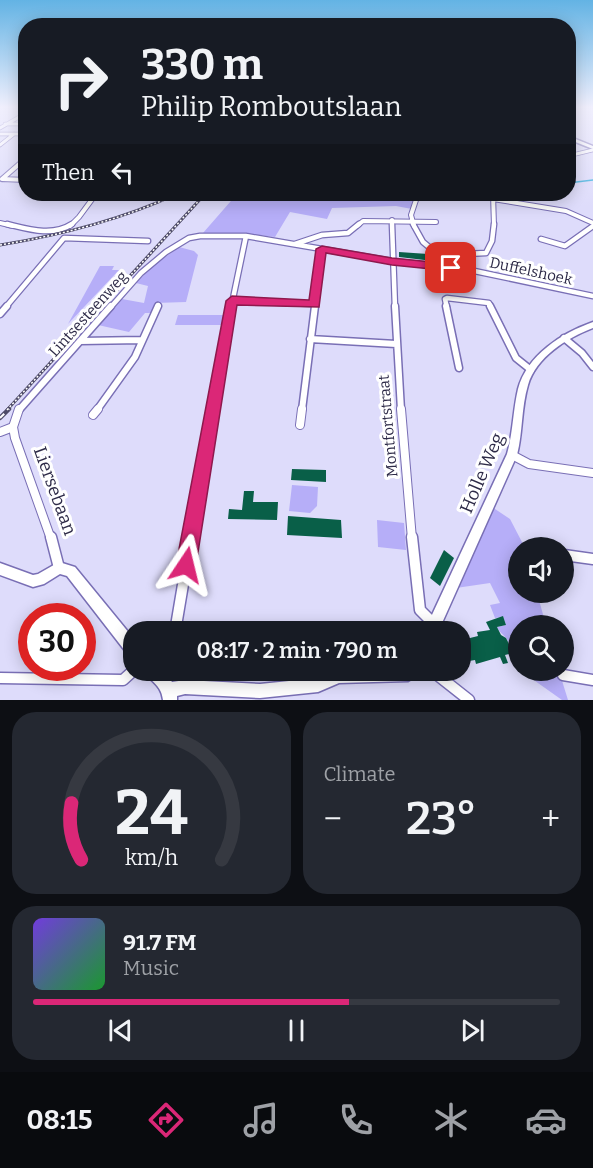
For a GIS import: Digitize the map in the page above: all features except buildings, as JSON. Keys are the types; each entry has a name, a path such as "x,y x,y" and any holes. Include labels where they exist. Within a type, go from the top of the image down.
{"street":[{"path":"576,141 593,149"},
{"path":"576,154 593,149"},
{"path":"1,180 18,166"},
{"path":"1,180 18,180"},
{"path":"0,224 48,231 72,225 91,201"},
{"path":"412,222 411,215 416,201"},
{"path":"176,621 232,301 246,236 392,261 465,269 467,260 465,254 486,253 490,249 494,225 493,201"},
{"path":"517,201 566,211 593,224 565,246 541,239"},
{"name":"Montfortstraat","path":"392,220 396,344 408,499 420,610 428,621"},
{"path":"295,244 322,235 348,232 363,221 436,222"},
{"name":"Duffelshoek","path":"412,222 427,247 465,269 593,296"},
{"name":"Lintsesteenweg","path":"19,409 146,267 182,242 200,236 246,236"},
{"path":"2,312 64,238 148,241"},
{"path":"300,425 322,249"},
{"path":"459,368 446,298 489,303 516,358 531,370"},
{"path":"232,301 314,304"},
{"path":"93,415 135,357 158,305"},
{"name":"Holle Weg","path":"436,621 512,455 519,430 523,385 531,370 564,338 593,325"},
{"path":"564,338 582,353 593,367"},
{"path":"310,339 396,344"},
{"path":"80,341 142,340"},
{"name":"Liersebaan","path":"19,409 14,427 17,444 55,549 59,568"},
{"path":"0,432 14,427"},
{"path":"512,455 529,464 593,473"},
{"path":"574,556 593,559"},
{"path":"0,569 33,581 40,580 59,568 71,571 123,637"},
{"path":"574,677 593,680"},
{"path":"0,678 123,680"},
{"path":"164,682 176,688 260,691 318,685 327,681"},
{"path":"445,681 469,700"}],"shaded area":[{"path":"231,201 415,201 412,209 396,206 332,208 327,219 290,212 275,237 203,233"},
{"path":"179,247 194,251 198,255 186,302 155,303 151,313 145,313 129,332 98,325 122,299 144,303 148,286 136,283 153,266"},
{"path":"100,266 114,266 112,270 119,270 68,324"},
{"path":"178,315 224,315 222,325 175,325"},
{"path":"292,485 318,487 317,506 310,513 289,511"},
{"path":"492,507 510,519 519,537 508,537 508,603 540,603 543,615 508,615 508,641 497,627 506,625 503,617 495,618 490,605 500,603 490,583 456,588"},
{"path":"377,520 404,523 406,550 378,547"},
{"path":"535,681 562,681 568,700 562,700"}],"waterway":[{"path":"576,182 593,180"}],"railway":[{"path":"0,245 90,226 161,201"},
{"path":"7,410 199,201"},
{"path":"0,418 9,409"}],"route":[{"path":"186,565 232,301 314,304 322,249 451,268"}]}
